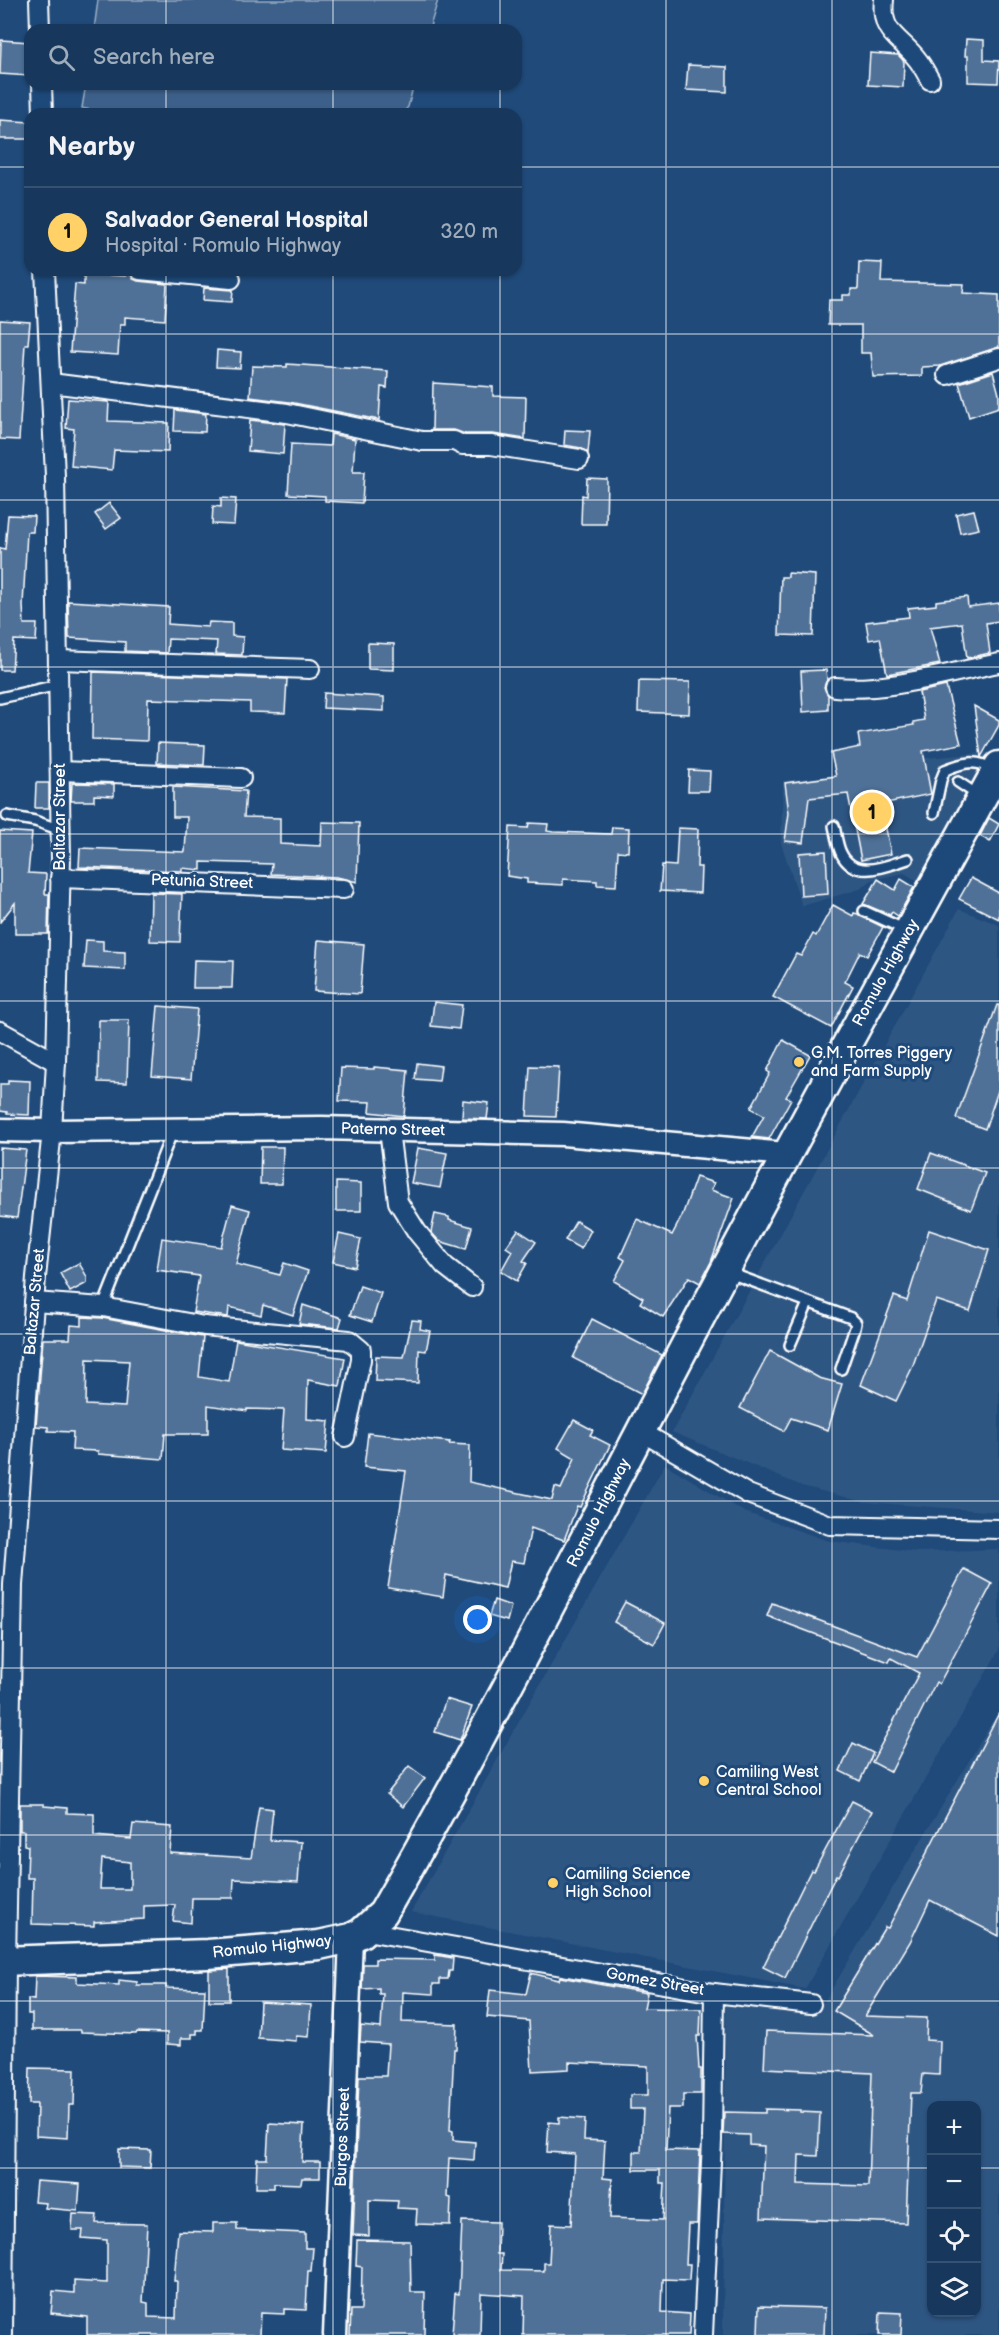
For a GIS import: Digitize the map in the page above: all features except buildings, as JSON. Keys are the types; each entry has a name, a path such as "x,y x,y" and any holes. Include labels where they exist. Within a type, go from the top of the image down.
{"highway":[{"name":"Romulo Highway","path":"3,1961 278,1950 359,1935 383,1913 549,1612 640,1431 786,1154 908,931 970,790 997,769"}],"street":[{"path":"39,0 40,24"},
{"path":"884,0 883,11 887,28 917,59 930,80"},
{"path":"42,90 43,108"},
{"name":"Baltazar Street","path":"3,2335 3,1961 7,1585 52,1131 56,1062 61,830 51,383 45,276"},
{"path":"201,276 231,279"},
{"path":"947,375 999,358"},
{"path":"51,383 287,413 422,441 454,441 462,445 491,445 579,459"},
{"path":"58,660 310,669"},
{"path":"835,687 851,689 891,684 999,663"},
{"path":"60,771 241,778"},
{"name":"Petunia Street","path":"60,878 344,889"},
{"path":"0,1031 56,1062"},
{"name":"Paterno Street","path":"0,1130 321,1128 563,1134 786,1154"},
{"path":"389,1130 398,1202 417,1232 445,1266 472,1287"},
{"path":"34,1302 103,1307 204,1326 349,1340 361,1350 361,1360 345,1437"},
{"path":"640,1431 748,1494 830,1525 999,1529"},
{"name":"Gomez Street","path":"359,1935 714,1993 712,2140 703,2335"},
{"name":"Burgos Street","path":"335,2335 359,1935"},
{"path":"714,1993 811,2004"}],"lane":[{"path":"0,698 58,685"},
{"path":"934,813 945,770 967,762 984,764 997,769"},
{"path":"7,816 35,821 61,830"},
{"path":"834,826 841,854 852,867 861,870 877,869 908,859"},
{"path":"864,911 908,931"},
{"path":"103,1307 173,1130"},
{"path":"725,1271 851,1318 856,1323 841,1370"},
{"path":"790,1345 808,1303"}],"shaded area":[{"path":"98,0 438,0 431,24 95,24"},
{"path":"85,90 412,90 407,108 82,108"},
{"path":"993,752 923,884 904,873 872,880 860,889 802,906 781,843 783,781 837,775 916,759"},
{"path":"959,909 999,925 999,1512 864,1502 802,1486 672,1432"},
{"name":"Camiling West Central School","path":"665,1464 744,1512 829,1541 917,1552 999,1549 999,1650 805,1989 411,1912"},
{"path":"999,1711 999,2335 723,2335 726,1990 824,2002"}],"place":[{"name":"Salvador General Hospital","path":"872,812"},
{"name":"G.M. Torres Piggery and Farm Supply","path":"799,1062"},
{"name":"Camiling West Central School","path":"704,1781"},
{"name":"Camiling Science High School","path":"553,1883"}]}
